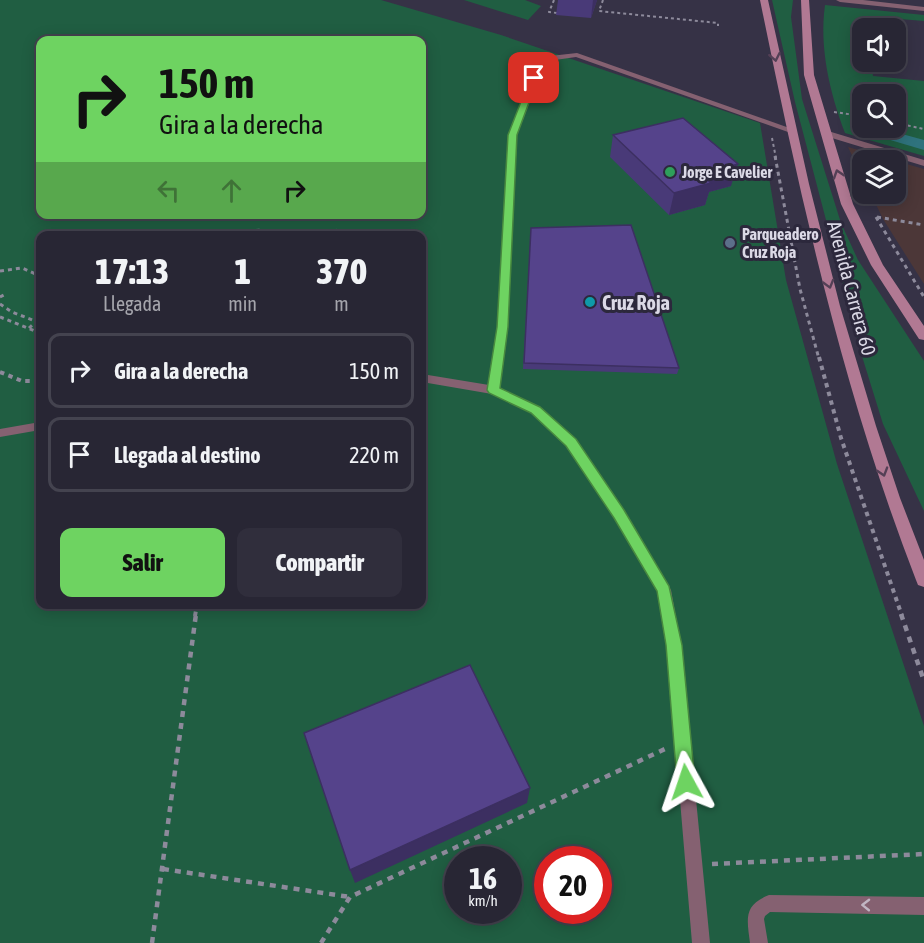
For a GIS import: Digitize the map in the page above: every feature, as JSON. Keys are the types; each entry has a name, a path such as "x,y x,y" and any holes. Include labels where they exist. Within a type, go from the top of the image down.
{"main road":[{"name":"Avenida Carrera 60","path":"764,0 820,255 850,365 888,488 917,546 924,580"},
{"name":"Avenida Carrera 60","path":"805,0 809,75 847,204 860,233 899,301 924,336"}],"street":[{"path":"840,0 924,9"}],"lane":[{"path":"494,390 502,327 513,135 534,78 542,64 553,58 577,55 791,130"},
{"path":"825,134 924,163"},
{"path":"426,379 494,390 535,410 571,442 604,489 664,590 674,645 701,943"},
{"path":"0,433 36,427"},
{"path":"759,943 755,915 760,907 769,903 924,906"}],"path":[{"path":"554,0 549,12 557,13"},
{"path":"600,11 603,0"},
{"path":"594,10 718,23 718,27"},
{"path":"831,112 852,115"},
{"path":"769,122 800,289 841,438 924,681"},
{"path":"906,125 924,129"},
{"path":"924,225 876,217 924,297"},
{"path":"0,271 22,268 36,274"},
{"path":"0,304 12,312 36,320"},
{"path":"0,317 36,332"},
{"path":"28,329 36,323"},
{"path":"0,372 22,381 36,381"},
{"path":"152,943 196,609"},
{"path":"321,943 350,897 682,741"},
{"path":"694,865 924,854"},
{"path":"163,869 350,897"}],"shaded area":[{"path":"906,164 924,169 924,284 876,204 906,204"}],"green space":[{"path":"0,0 381,0 501,35 760,123 786,280 837,464 924,726 924,943 0,943"},
{"path":"464,0 525,0 541,6 528,20"},
{"path":"772,0 793,0 791,17 802,99 841,223 858,260 924,361 924,511 883,424 861,353 795,102"},
{"path":"825,5 924,15 924,21 863,16 863,18 852,18 852,72 872,72 873,76 924,81 924,156 862,138 906,138 906,84 852,84 852,135 845,133 827,70 823,38"}],"building":[{"path":"683,118 738,164 701,174 711,183 674,193 613,135"},
{"name":"Cruz Roja","path":"631,225 679,368 524,363 531,228"},
{"path":"470,665 530,788 350,870 304,733"}],"waterway":[{"path":"900,138 924,145"}],"place":[{"name":"Jorge E Cavelier","path":"670,172"},
{"name":"Parqueadero Cruz Roja","path":"730,243"},
{"name":"Cruz Roja","path":"590,302"}],"route":[{"path":"534,78 513,135 502,327 494,390 535,410 571,442 598,480 664,590 674,645 686,782"}]}
